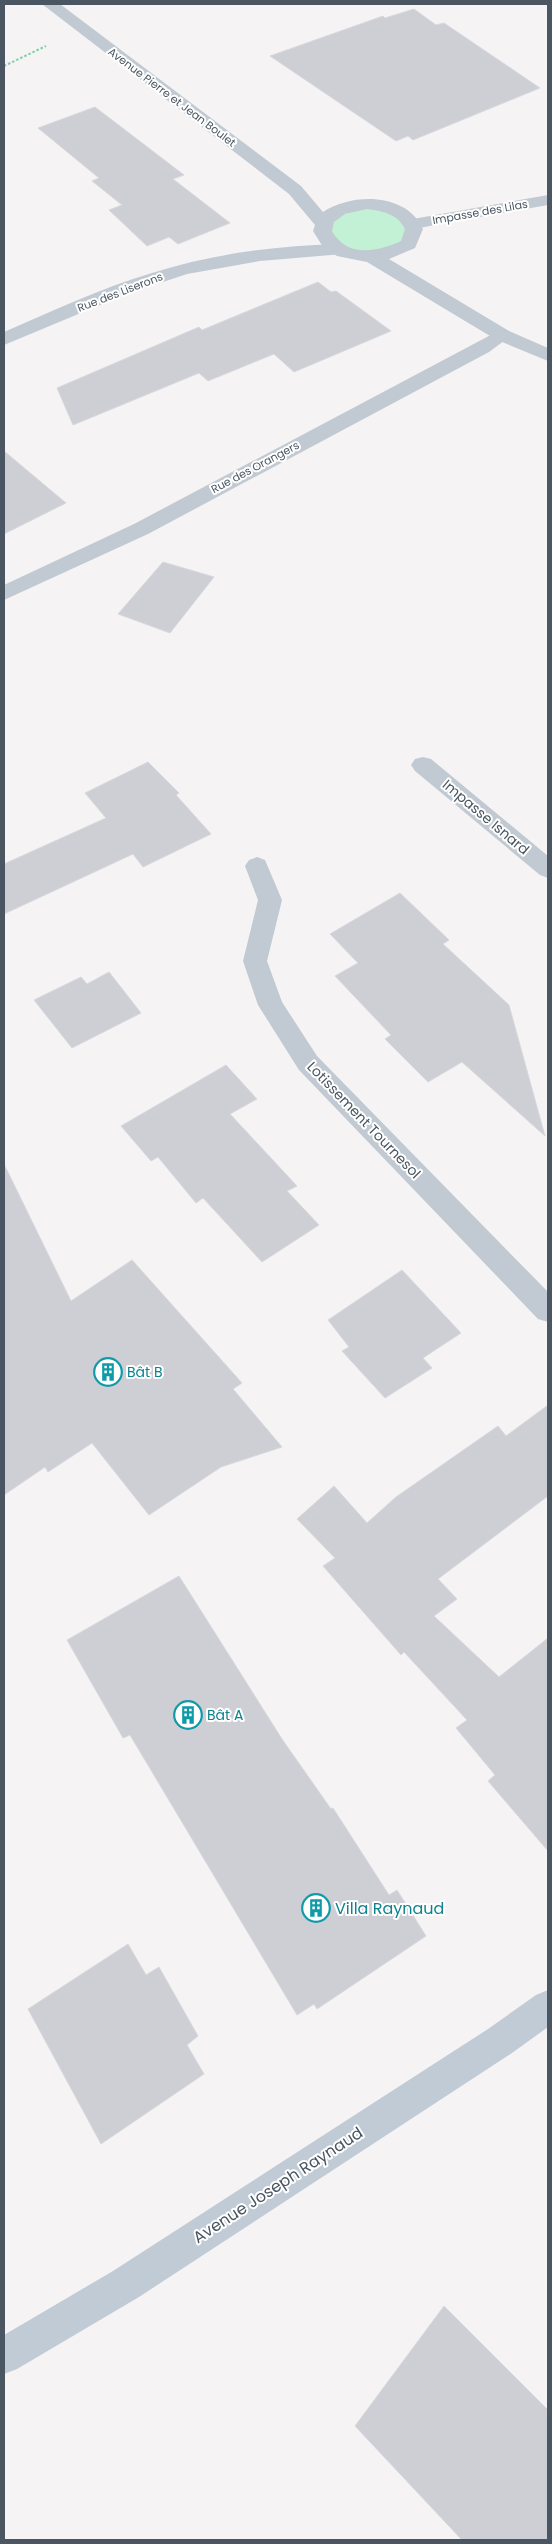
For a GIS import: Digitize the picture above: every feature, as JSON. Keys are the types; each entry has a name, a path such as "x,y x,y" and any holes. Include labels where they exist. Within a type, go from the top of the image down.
{"main road":[{"name":"Avenue Joseph Raynaud","path":"4,2356 126,2284 300,2169 500,2042 548,2007"}],"street":[{"name":"Avenue Pierre et Jean Boulet","path":"50,4 295,190 322,224"},
{"name":"Avenue Pierre et Jean Boulet","path":"295,190 353,205"},
{"name":"Impasse des Lilas","path":"413,224 548,200"},
{"path":"374,204 394,209 404,215 413,224 413,237 409,244 387,255 372,257 347,254 336,250 326,242 322,234 322,224 332,213 353,205 374,204"},
{"name":"Rue des Liserons","path":"270,252 322,224"},
{"path":"409,244 414,281"},
{"name":"Rue des Liserons","path":"4,339 135,284 171,273 270,252 336,250"},
{"path":"372,257 502,335 548,355"},
{"name":"Rue des Orangers","path":"4,594 141,529 482,348 502,335"},
{"name":"Impasse Isnard","path":"423,765 548,869"},
{"name":"Lotissement Tournesol","path":"256,866 270,900 255,961 271,1005 308,1063 548,1310"}],"path":[{"path":"4,66 83,29"}],"green space":[{"path":"381,205 414,229 387,255 336,250 325,219"}],"building":[{"path":"414,9 436,25 444,23 540,88 413,140 408,136 396,141 270,56 383,16 385,18"},
{"path":"95,107 184,175 173,179 230,223 178,244 169,237 147,246 109,210 122,205 92,181 99,178 38,128"},
{"path":"318,282 331,292 336,291 391,331 294,372 274,354 208,381 199,373 73,425 57,388 199,327 202,330"},
{"path":"4,451 66,503 4,534"},
{"path":"163,562 214,577 170,633 118,614"},
{"path":"148,762 179,793 176,795 211,834 143,867 133,854 4,914 4,864 106,818 85,793"},
{"path":"400,893 449,940 443,944 509,1005 545,1136 462,1062 428,1082 385,1039 391,1035 335,976 358,963 330,934"},
{"path":"109,972 141,1013 72,1048 34,1000 81,977 87,984"},
{"path":"226,1065 257,1099 230,1114 297,1186 287,1191 319,1225 262,1262 203,1198 196,1203 158,1157 151,1161 121,1126"},
{"name":"Bât B","path":"4,1164 71,1301 132,1260 242,1383 233,1389 282,1447 221,1467 149,1515 92,1443 48,1472 45,1467 4,1495"},
{"path":"402,1270 461,1333 423,1358 432,1368 385,1398 342,1351 349,1347 328,1320"},
{"path":"548,1405 548,1496 438,1579 457,1599 434,1616 499,1677 548,1638 548,1851 488,1781 495,1775 456,1728 467,1720 404,1652 401,1655 323,1566 335,1558 297,1519 334,1486 367,1523 396,1497 498,1426 506,1436"},
{"path":"179,1576 282,1739 331,1809 333,1808 389,1895 397,1890 426,1936 317,2009 314,2004 297,2015 130,1735 123,1738 67,1640"},
{"path":"128,1944 146,1975 159,1967 198,2036 187,2045 204,2074 101,2144 28,2009"},
{"path":"444,2306 548,2410 548,2540 462,2540 355,2426"}],"place":[{"name":"Bât B","path":"108,1372"},
{"name":"Bât A","path":"188,1715"},
{"name":"Villa Raynaud","path":"316,1908"}]}
